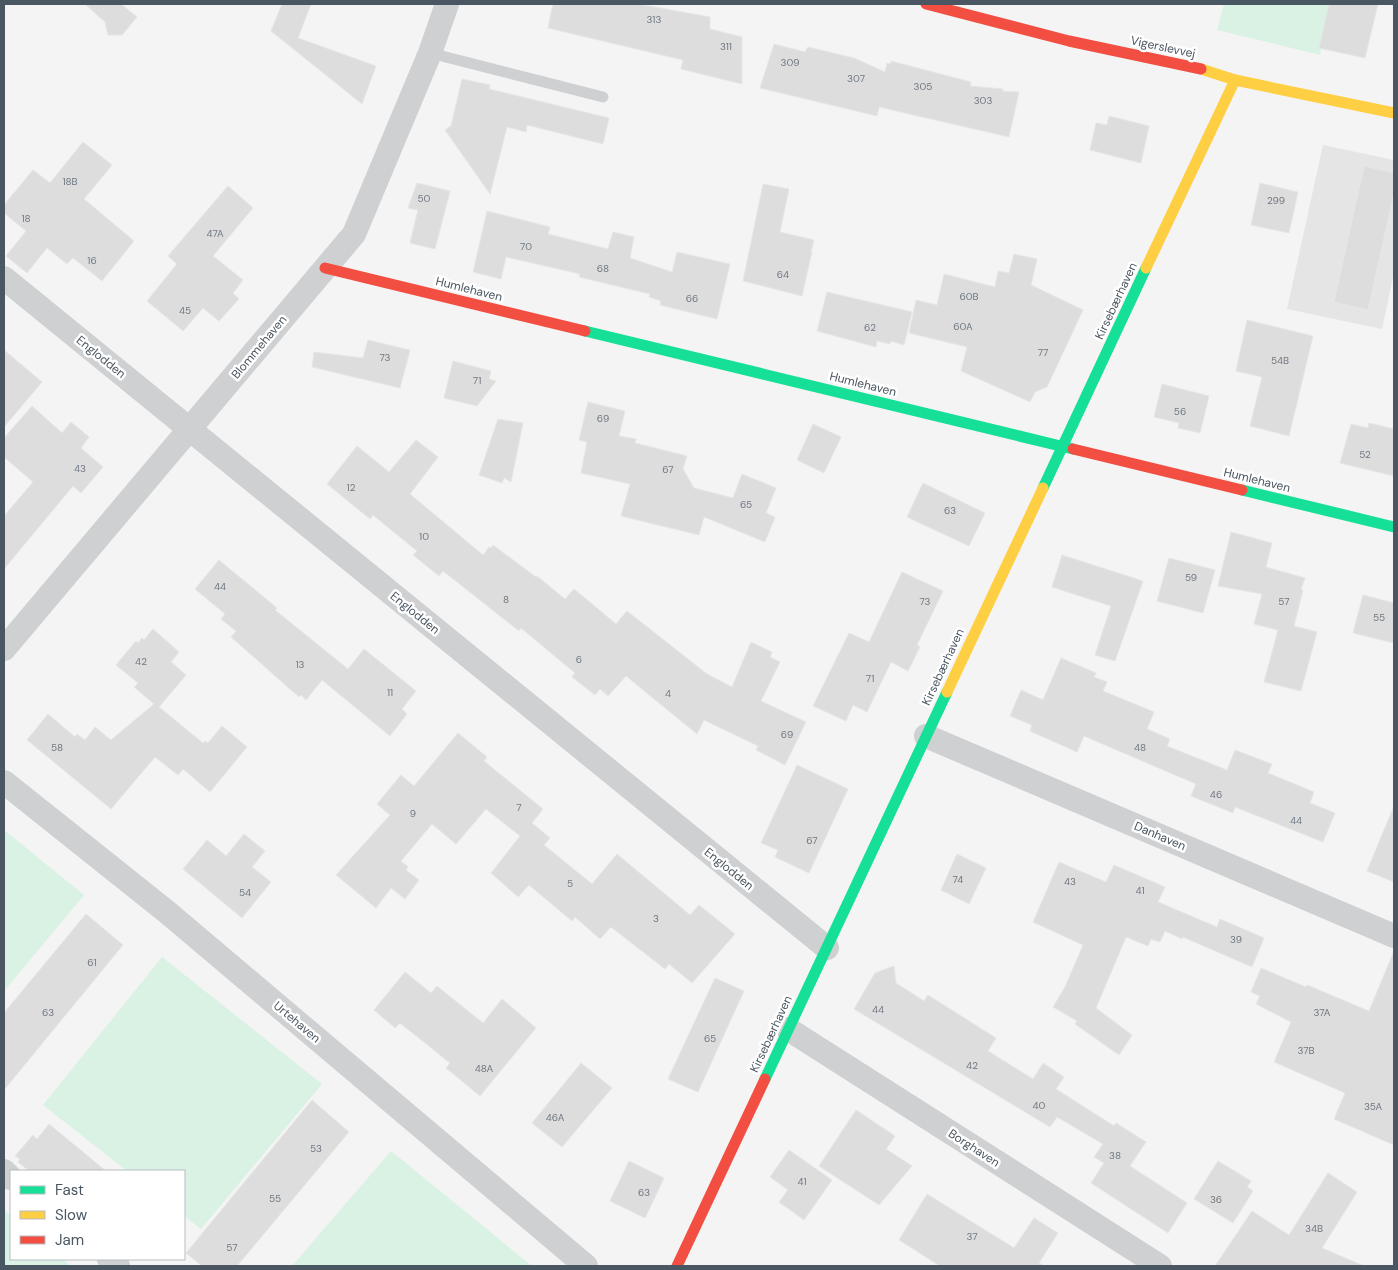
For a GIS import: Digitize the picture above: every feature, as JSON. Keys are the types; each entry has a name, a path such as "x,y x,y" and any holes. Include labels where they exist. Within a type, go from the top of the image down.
{"street":[{"name":"Blommehaven","path":"4,649 354,234 430,53 447,4"},
{"name":"Vigerslevvej","path":"926,4 1069,40 1201,69 1235,80 1394,113"},
{"name":"Kirsebærhaven","path":"677,1266 1235,80"},
{"name":"Humlehaven","path":"325,268 1394,527"},
{"name":"Englodden","path":"4,278 827,948"},
{"name":"Danhaven","path":"926,736 1394,936"},
{"name":"Urtehaven","path":"4,782 167,912 586,1266"},
{"name":"Borghaven","path":"788,1029 1160,1266"}],"lane":[{"path":"430,53 603,97"}],"shaded area":[{"path":"1323,145 1394,160 1394,272 1382,329 1287,309"}],"green space":[{"path":"1224,4 1331,4 1320,55 1217,30"},
{"path":"4,830 84,895 4,991"},
{"path":"162,957 322,1084 201,1229 185,1217 185,1170 126,1170 43,1105"},
{"path":"391,1151 532,1266 292,1266"},
{"path":"4,1209 10,1215 10,1260 63,1260 71,1266 4,1266"}],"building":[{"path":"85,4 121,4 137,17 122,35 108,35 105,22"},
{"path":"282,4 311,4 298,38 376,66 362,104 271,31"},
{"path":"553,4 638,4 710,17 710,29 742,37 742,84 681,69 683,60 548,28"},
{"path":"1329,4 1378,4 1365,58 1319,48"},
{"path":"774,44 805,52 808,47 854,58 885,72 887,63 891,64 891,61 971,82 970,86 1019,92 1009,137 879,107 877,116 760,88"},
{"path":"462,79 490,85 489,89 609,118 603,144 527,125 526,132 507,127 490,194 445,130 451,126"},
{"path":"1109,116 1149,126 1141,163 1090,150 1096,123 1107,125"},
{"path":"83,142 112,165 84,199 134,241 102,281 73,258 67,264 47,248 27,273 6,256 26,231 4,213 4,205 33,170 50,183"},
{"path":"1364,166 1394,173 1394,193 1368,310 1334,302"},
{"path":"417,183 450,191 435,249 410,243 418,210 408,208"},
{"path":"1260,183 1298,192 1289,233 1251,225"},
{"path":"763,184 789,189 780,232 814,240 802,296 743,281"},
{"path":"228,186 253,208 213,256 243,280 233,293 239,299 219,321 203,308 183,331 147,301 177,264 168,256"},
{"path":"487,211 550,227 548,234 608,249 613,232 634,237 630,258 672,272 677,252 730,264 717,319 660,305 661,301 649,297 650,294 579,277 580,274 506,257 501,279 473,272"},
{"path":"1014,254 1037,259 1031,285 1083,310 1047,387 1035,392 1030,402 961,371 967,347 909,333 916,300 937,305 944,274 995,287 998,271 1009,273"},
{"path":"827,292 912,312 904,345 891,341 890,344 877,341 876,347 817,331"},
{"path":"1247,320 1313,336 1289,436 1250,426 1262,377 1236,371"},
{"path":"368,340 410,350 400,388 312,367 314,352 363,358"},
{"path":"4,350 42,382 4,427"},
{"path":"453,361 491,371 489,379 496,381 477,406 444,398"},
{"path":"1162,384 1209,396 1200,433 1178,428 1179,423 1154,417"},
{"path":"588,402 625,411 619,436 636,439 635,443 687,456 683,469 694,488 733,498 742,474 776,488 766,513 775,517 765,542 704,517 699,535 621,516 630,484 581,473 587,442 579,440"},
{"path":"32,406 62,433 71,422 89,437 81,448 103,467 81,493 73,486 4,569 4,516 33,482 4,457 4,438"},
{"path":"498,419 523,423 511,482 504,478 502,483 479,475"},
{"path":"1369,423 1394,429 1394,476 1340,463 1351,424 1368,428"},
{"path":"813,424 841,437 824,473 797,460"},
{"path":"416,440 438,457 410,494 483,555 493,545 537,576 565,599 574,589 616,624 627,611 707,674 732,687 751,642 772,652 770,657 780,662 761,701 806,722 785,765 756,750 758,746 704,720 697,734 626,676 608,696 600,689 595,695 572,677 575,673 521,628 519,631 443,571 439,576 413,555 417,551 373,515 370,519 327,484 357,446 389,472"},
{"path":"923,483 985,513 969,546 907,517"},
{"path":"1231,532 1272,543 1266,567 1305,578 1294,626 1317,632 1301,691 1264,682 1278,630 1254,624 1262,594 1218,586"},
{"path":"1062,555 1143,581 1115,661 1095,655 1111,606 1052,587"},
{"path":"1169,558 1215,570 1203,613 1157,601"},
{"path":"219,560 277,608 275,610 348,669 364,649 416,691 402,709 407,714 390,736 322,680 306,700 301,695 299,697 231,637 236,631 221,619 225,614 195,589"},
{"path":"902,572 943,591 917,645 920,647 908,671 891,662 867,712 853,705 846,721 813,706 849,633 869,642"},
{"path":"1363,595 1394,603 1394,643 1353,633"},
{"path":"153,629 179,652 171,662 186,675 159,707 203,743 205,741 208,743 222,726 247,747 210,792 183,769 178,775 155,757 111,809 27,740 48,714 75,737 77,734 85,740 95,727 111,740 154,704 134,687 138,683 116,665 136,641 138,643 142,638 144,640"},
{"path":"1061,658 1096,673 1094,677 1107,682 1103,691 1154,712 1147,729 1170,739 1167,746 1227,770 1235,750 1272,764 1268,773 1314,792 1310,803 1335,813 1323,842 1235,807 1233,813 1191,796 1196,784 1084,736 1077,752 1030,731 1032,725 1010,716 1021,690 1043,700"},
{"path":"458,733 487,757 484,761 543,809 532,823 550,838 544,845 592,884 617,854 690,915 699,905 735,934 692,983 669,964 665,969 611,927 600,939 575,917 572,921 529,885 518,897 491,873 520,836 486,809 456,844 432,824 401,861 408,867 406,870 419,880 405,899 391,888 376,908 336,875 390,815 377,804 401,775 414,786"},
{"path":"797,765 848,789 809,873 775,857 778,850 761,843"},
{"path":"1394,806 1394,882 1367,871"},
{"path":"244,834 265,851 252,867 271,882 242,918 183,869 207,840 226,856"},
{"path":"957,854 986,868 969,904 941,890"},
{"path":"1059,862 1106,882 1114,865 1165,887 1158,902 1217,927 1220,919 1264,938 1252,967 1165,931 1160,942 1151,939 1148,946 1126,937 1096,1008 1132,1035 1119,1055 1075,1024 1077,1021 1053,1007 1065,987 1083,945 1033,922"},
{"path":"86,914 123,945 4,1090 4,1013"},
{"path":"1394,951 1394,1145 1334,1119 1345,1093 1274,1062 1291,1022 1256,1004 1260,996 1251,992 1261,968 1369,1011"},
{"path":"894,966 896,983 924,1001 928,995 996,1038 988,1051 1033,1079 1043,1063 1064,1077 1056,1089 1114,1126 1116,1123 1146,1142 1130,1166 1187,1203 1168,1233 1091,1183 1104,1163 1094,1157 1103,1144 1057,1117 1050,1127 854,1009 875,973"},
{"path":"405,972 431,993 437,986 483,1023 502,999 536,1028 480,1096 446,1068 450,1063 400,1023 395,1028 374,1010"},
{"path":"715,978 744,991 698,1092 668,1079"},
{"path":"581,1063 612,1088 562,1147 532,1123"},
{"path":"312,1100 349,1132 237,1266 202,1266 186,1253"},
{"path":"856,1110 895,1136 886,1149 912,1166 879,1205 819,1166"},
{"path":"49,1124 105,1170 28,1170 18,1162 20,1159 15,1156 33,1135 37,1139"},
{"path":"789,1150 832,1180 804,1220 779,1202 788,1190 770,1177"},
{"path":"629,1161 664,1178 645,1218 610,1201"},
{"path":"1218,1161 1251,1181 1247,1187 1253,1191 1233,1223 1194,1199"},
{"path":"1328,1173 1357,1192 1322,1248 1364,1266 1215,1266 1252,1211 1289,1235"},
{"path":"927,1194 1014,1248 1034,1218 1058,1233 1039,1263 1044,1266 940,1266 899,1240"}],"traffic: fast":[{"path":"1043,488 1146,268"},
{"path":"585,331 1073,449"},
{"path":"1242,490 1394,527"},
{"path":"765,1079 947,692"}],"traffic: slow":[{"path":"1201,69 1235,80 1394,113"},
{"path":"1146,268 1235,80"},
{"path":"947,692 1043,488"}],"traffic: jam":[{"path":"926,4 1069,41 1201,69"},
{"path":"325,268 585,331"},
{"path":"1073,449 1242,490"},
{"path":"677,1266 765,1079"}]}
